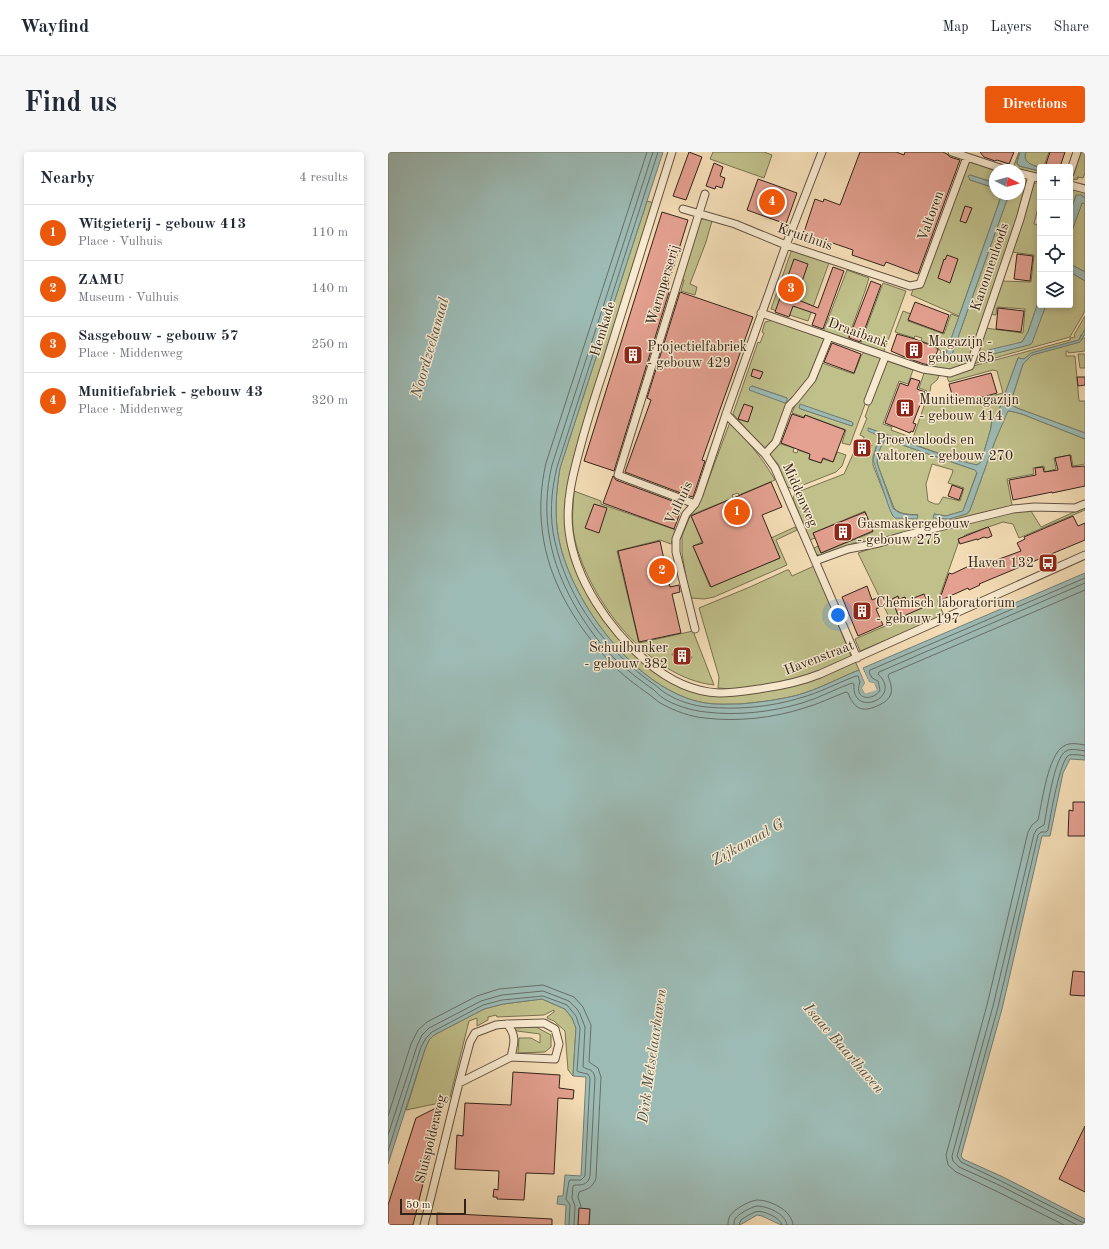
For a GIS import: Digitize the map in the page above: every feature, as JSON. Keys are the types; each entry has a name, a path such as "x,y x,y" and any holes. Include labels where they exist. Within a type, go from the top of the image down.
{"street":[{"name":"Hemkade","path":"568,516 571,486 583,436 672,152"},
{"path":"726,414 786,244 822,152"},
{"path":"952,152 989,165"},
{"path":"1073,164 1077,152"},
{"name":"Valtoren","path":"920,284 967,158"},
{"path":"1025,174 1037,177"},
{"name":"Kanonnenloods","path":"970,366 1020,219 1032,176"},
{"path":"1073,186 1085,189"},
{"name":"Warmperserij","path":"695,504 618,475 705,194"},
{"name":"Kruithuis","path":"683,209 735,224 786,244 910,286 920,284"},
{"name":"Draaibank","path":"761,313 923,370 950,373 970,366"},
{"path":"764,454 776,442 789,406 812,379 829,337"},
{"path":"868,401 885,356"},
{"name":"Middenweg","path":"726,414 764,454 775,468 857,658"},
{"name":"Vulhuis","path":"695,629 676,552 676,539 686,514 695,504 700,495 726,414"},
{"path":"815,561 848,549 879,544 903,536 1013,509 1034,507 1075,508 1085,504"},
{"name":"Havenstraat","path":"568,516 572,546 579,569 589,589 616,631 640,655 655,668 669,677 698,689 718,693 738,692 781,686 806,680 1085,555"},
{"name":"Sluispolderweg","path":"424,1225 459,1083 470,1042 475,1033 507,1024 544,1023 555,1029 559,1044 556,1059 511,1057 459,1083"},
{"path":"507,1024 512,1030 514,1042 511,1057"}],"green space":[{"path":"713,152 764,152 772,155 764,178 710,159"},
{"path":"1020,152 1017,161 1018,164 1014,164"},
{"path":"1026,152 1049,152 1045,164 1037,164 1037,166 1028,163 1025,157"},
{"path":"1079,152 1085,152 1085,173 1083,178 1077,177 1078,179 1073,180 1073,171"},
{"path":"969,161 989,168 989,181 970,175 970,180 989,186 989,200 1000,200 959,316 911,295 914,287 922,288"},
{"path":"1025,167 1037,170 1037,174 1025,171"},
{"path":"1025,177 1030,178 1025,195"},
{"path":"1037,183 1037,212 1034,224 1037,224 1037,306 1028,332 1022,342 989,355 1031,344 1045,308 1073,308 1073,274 1085,281 1085,311 1070,337 973,364 985,328 1023,333 1025,309 997,307 996,315 990,314 1001,281 1031,282 1034,255 1011,252 1032,184"},
{"path":"1073,189 1085,191 1085,198 1081,195 1075,198 1073,204"},
{"path":"1007,200 1023,200 967,365 951,371 933,369 941,351 938,349 939,347 921,341 922,338 915,336 914,338 895,332 903,311 911,314 908,321 944,334 951,314 959,317 944,359 945,362 967,358 965,357 954,360 951,359"},
{"path":"647,201 654,203 596,390 565,521 586,588 640,657 701,692 763,691 855,661 859,670 806,693 777,700 741,704 710,704 680,695 656,682 633,663 612,641 593,617 578,591 566,565 556,522 560,468"},
{"path":"1082,203 1085,204 1085,272 1073,266 1073,228"},
{"path":"705,218 712,221 706,242 690,284 697,287 695,295 681,291 684,280 681,279 700,220"},
{"path":"793,246 830,260 808,321 771,309"},
{"path":"847,270 869,278 847,341 823,332"},
{"path":"883,283 906,291 883,354 860,345"},
{"path":"1085,316 1085,335 1081,335 1079,340 1032,353 1024,359 1018,358 998,413 992,421 981,462 979,464 974,465 966,463 868,428 879,437 873,457 873,465 893,516 918,515 902,513 894,508 877,463 878,453 885,439 975,470 977,472 963,511 946,516 934,514 949,519 966,514 970,510 1007,411 1022,414 1085,439 1085,464 1073,466 1071,455 1054,458 1056,469 1045,472 1044,466 1033,468 1034,474 1007,479 1012,505 1008,508 877,541 854,543 822,556 816,554 814,548 818,546 821,553 873,532 865,511 813,533 815,538 810,540 793,499 795,493 844,474 854,452 868,456 872,445 863,441 864,437 860,435 867,418 865,417 885,360 913,370 908,384 899,381 883,424 892,427 891,430 913,438 924,406 923,404 927,391 919,388 924,373 939,376 931,385 929,397 931,400 946,397 947,400 953,399 955,405 1003,393 997,371 993,370 949,382 947,377 973,366 1070,340 1070,338 1075,337 1074,335","holes":["932,464 953,470 948,483 964,488 960,501 943,497 939,504 928,501 926,484"]},
{"path":"773,320 825,339 810,378 789,401 773,442 765,450 733,414 758,342 760,343 764,333 762,332 765,322","holes":["752,386 787,398 785,403"]},
{"path":"1083,338 1085,338 1085,351 1068,353 1068,351 1066,351 1066,356 1075,356 1079,401 1085,401 1085,433 1017,408 1010,404 1023,364 1032,355 1080,342"},
{"path":"864,352 882,358 850,445 842,443 846,430 805,415 804,417 792,413 796,403 815,381 822,363 854,374","holes":["800,405 852,422 852,426 801,409 799,406"]},
{"path":"1078,354 1085,354 1085,368 1080,368"},
{"path":"730,422 754,450 775,480 739,495 738,493 732,495 733,498 691,515 702,542 693,546 710,587 780,558 771,538 795,527 797,530 776,540 787,565 714,597 704,599 691,598 682,553 682,536 690,516 702,497"},
{"path":"778,443 794,448 793,452 797,453 798,450 810,454 809,459 821,463 823,459 833,462 837,452 846,455 842,466 836,472 793,489 787,487 778,464 769,454"},
{"path":"574,491 601,501 601,504 676,530 671,544 660,540 617,551 639,643 693,631 714,685 690,679 667,668 645,652 625,632 608,610 593,587 582,563 575,540 573,522"},
{"path":"1085,507 1085,510 1019,538 1013,524 1003,522 965,535 959,541 938,601 944,616 860,651 855,639 892,623 858,553 885,544 1021,510 1031,511 1041,527"},
{"path":"814,566 851,656 814,673 788,681 752,688 718,688 719,677 699,608 787,570 789,570 792,576"},
{"path":"542,999 565,1009 572,1018 576,1028 573,1076 568,1070 565,1031 554,1021 547,1018 554,1012 554,1010 544,1015 497,1017 496,1015 488,1017 488,1020 477,1026 477,1018 469,1021 449,1101 406,1110 425,1049 429,1040 434,1035 484,1009 503,1004"},
{"path":"536,1027 551,1035 551,1047 545,1052 518,1053 519,1038 531,1038 540,1043 540,1034 517,1031 513,1028"}],"water":[{"path":"388,152 663,152 560,468 556,504 556,522 559,540 566,565 578,591 593,617 612,641 633,663 656,682 680,695 705,703 741,704 777,700 806,693 859,670 865,683 862,688 865,694 877,689 874,683 869,682 863,668 1085,573 1085,760 1070,759 1063,773 1050,836 1042,836 1002,1009 961,1156 963,1159 1003,1177 1085,1219 1085,1225 781,1225 757,1215 740,1225 565,1225 566,1205 557,1204 558,1196 563,1196 565,1175 581,1176 586,1077 573,1076 576,1028 572,1018 565,1009 542,999 503,1004 484,1009 434,1035 429,1040 388,1164"},
{"path":"1020,152 1026,152 1025,158 1028,163 1037,167 1037,170 1025,167 1025,164 1017,163"},
{"path":"970,175 989,181 989,186 970,180 968,176"},
{"path":"1076,195 1081,195 1085,198 1085,204 1082,203 1073,228 1073,204"},
{"path":"1000,200 1007,200 951,359 967,358 966,360 946,363 944,359"},
{"path":"1073,266 1085,272 1085,281 1073,274"},
{"path":"1037,306 1037,308 1045,308 1032,343 989,355 988,350 1022,342 1028,332"},
{"path":"1085,329 1085,334 1080,342 1032,355 1023,364 1010,404 1017,408 1085,433 1085,439 1022,414 1008,411 995,441 970,510 966,514 949,519 933,518 934,514 946,516 963,511 977,473 975,470 885,439 878,453 877,463 893,508 908,515 918,515 917,519 895,518 893,516 873,460 879,437 868,431 868,428 953,459 977,465 981,462 992,420 998,413 1018,358 1024,359 1031,353 1079,340"},
{"path":"752,386 787,398 787,401 785,403 749,390"},
{"path":"800,404 852,422 853,424 852,426 801,409 799,408"}],"pier":[{"path":"862,667 869,682 874,683 877,690 865,694 862,688 865,683 859,668 861,669"}],"building":[{"path":"689,152 702,157 686,200 673,196"},
{"path":"860,152 896,152 904,155 905,152 943,152 950,157 960,160 918,274 886,262 884,266 852,255 853,250 821,239 818,244 802,238 815,199 823,202 824,199 840,205"},
{"path":"980,152 1014,152 1009,164 984,157"},
{"path":"1050,152 1065,152 1061,164 1046,164"},
{"path":"714,163 723,167 720,176 725,178 722,188 716,186 715,189 706,186"},
{"path":"758,179 797,193 786,224 747,210"},
{"path":"965,206 972,208 966,223 960,221"},
{"name":"Projectielfabriek - gebouw 429","path":"662,212 688,220 667,288 670,289 614,471 584,461"},
{"path":"1017,254 1033,256 1030,281 1014,279"},
{"path":"947,255 958,259 950,283 938,278 944,259 945,260"},
{"path":"794,259 808,264 796,299 818,308 833,267 844,271 823,329 812,325 816,314 793,306 789,317 775,312"},
{"path":"871,281 881,285 860,342 849,338"},
{"path":"680,292 753,317 702,460 705,461 693,497 625,472 651,400 647,398"},
{"path":"915,302 949,315 943,333 908,320"},
{"path":"998,308 1024,311 1021,332 996,329"},
{"name":"Magazijn - gebouw 85","path":"897,334 915,339 937,348 938,350 931,365 924,364 891,351"},
{"path":"832,343 861,354 854,373 824,362"},
{"path":"753,369 763,372 760,379 751,376"},
{"path":"991,373 997,393 955,405 949,384"},
{"path":"1077,377 1085,377 1085,385 1078,386"},
{"name":"Munitiemagazijn - gebouw 414","path":"911,378 920,381 917,389 925,392 913,423 916,424 913,432 911,431 910,433 885,423 900,383 908,386"},
{"path":"744,404 753,407 748,422 738,419"},
{"path":"792,414 804,418 805,415 845,430 833,462 823,458 821,463 809,459 810,454 781,443"},
{"name":"Proevenloods en valtoren - gebouw 270","path":"857,440 871,445 868,456 854,451"},
{"path":"1070,455 1072,467 1085,466 1085,486 1013,500 1009,480 1036,475 1035,468 1043,467 1044,472 1058,470 1055,458"},
{"path":"613,476 616,480 683,505 674,529 603,503"},
{"path":"771,482 782,507 762,515 780,558 711,587 693,546 703,543 691,516"},
{"path":"952,485 963,489 959,500 948,496"},
{"path":"594,504 607,508 599,533 585,528"},
{"name":"Gasmaskergebouw - gebouw 275","path":"865,512 873,531 821,553 813,533"},
{"path":"1073,516 1078,526 1085,523 1085,540 979,584 980,585 969,590 968,588 939,601 949,573 952,574 971,565 972,569 1021,551 1017,543 1025,539 1024,537"},
{"path":"988,527 992,536 960,544 958,539"},
{"path":"660,541 670,587 679,585 680,592 672,594 681,633 639,642 618,551"},
{"name":"Chemisch laboratorium - gebouw 197","path":"867,586 872,600 883,595 887,604 876,609 883,625 858,636 842,597"},
{"path":"924,594 929,605 899,618 892,599 898,596 899,599 905,597 906,601"},
{"name":"Schuilbunker - gebouw 382","path":"675,649 692,657 688,664 672,655"},
{"path":"1073,802 1085,802 1085,836 1068,836 1069,810 1073,811"},
{"path":"1073,971 1085,972 1085,996 1070,995"},
{"path":"513,1072 560,1075 559,1088 574,1090 573,1099 558,1098 554,1174 526,1173 524,1200 497,1199 497,1197 493,1197 494,1189 498,1190 499,1171 455,1169 457,1135 463,1136 465,1103 511,1105"},
{"path":"442,1105 413,1225 388,1225 388,1205 416,1118"},
{"path":"1085,1126 1085,1192 1059,1179"},
{"path":"579,1208 590,1209 589,1225 578,1225"},
{"path":"437,1213 552,1219 552,1225 437,1225"}],"place":[{"name":"Munitiefabriek - gebouw 43","path":"772,202"},
{"name":"Sasgebouw - gebouw 57","path":"791,289"},
{"name":"Magazijn - gebouw 85","path":"914,350"},
{"name":"Projectielfabriek - gebouw 429","path":"633,355"},
{"name":"Munitiemagazijn - gebouw 414","path":"905,408"},
{"name":"Proevenloods en valtoren - gebouw 270","path":"862,448"},
{"name":"Witgieterij - gebouw 413","path":"737,512"},
{"name":"Gasmaskergebouw - gebouw 275","path":"843,532"},
{"name":"Haven 132","path":"1048,563"},
{"name":"ZAMU","path":"662,571"},
{"name":"Chemisch laboratorium - gebouw 197","path":"862,611"},
{"name":"Schuilbunker - gebouw 382","path":"682,656"}],"water label":[{"name":"Noordzeekanaal","path":"431,348"},
{"name":"Zijkanaal G","path":"748,843"},
{"name":"Isaac Baarthaven","path":"843,1049"},
{"name":"Dirk Metselaarhaven","path":"653,1056"}]}
